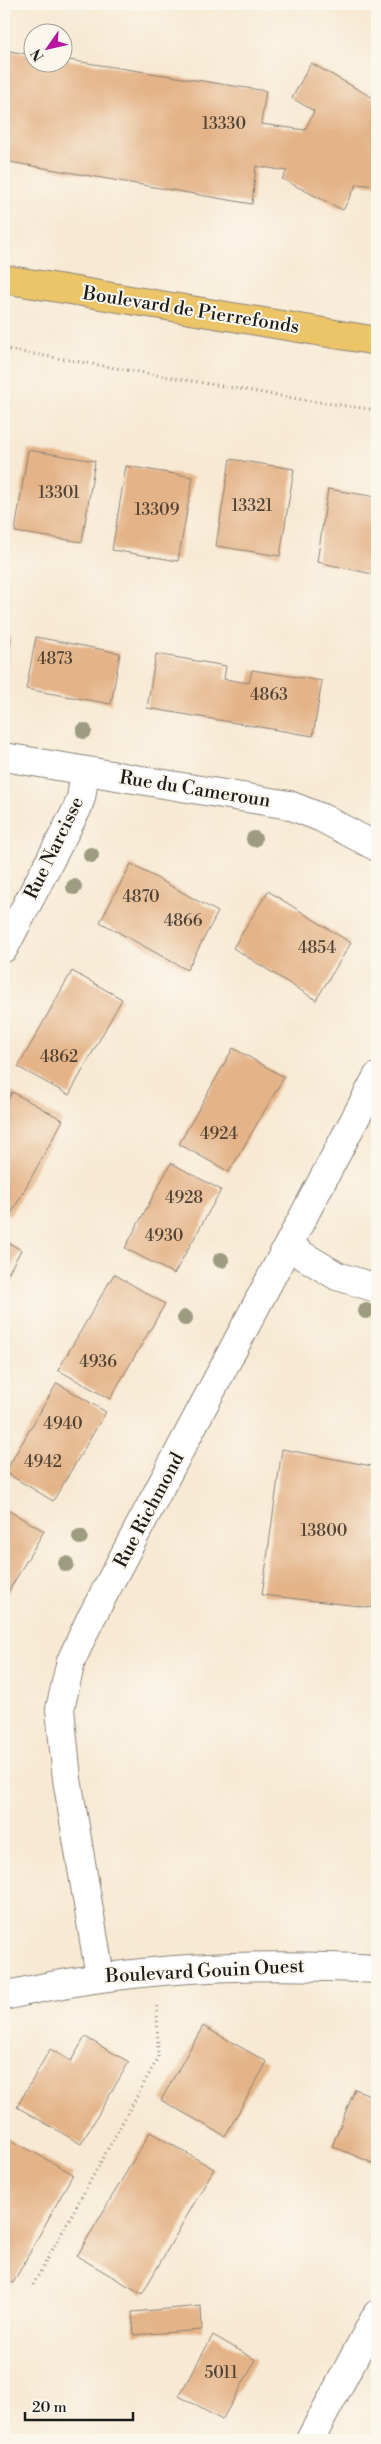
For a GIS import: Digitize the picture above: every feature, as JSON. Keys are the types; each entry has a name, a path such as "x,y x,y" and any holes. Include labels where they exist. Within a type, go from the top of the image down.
{"main road":[{"name":"Boulevard de Pierrefonds","path":"4,279 377,342"}],"street":[{"name":"Rue du Cameroun","path":"4,757 289,805 322,818 377,847"},
{"name":"Rue Narcisse","path":"4,948 77,809 81,798 85,772"},
{"name":"Rue Richmond","path":"100,1976 63,1748 60,1709 65,1678 89,1622 289,1248 377,1078"},
{"path":"289,1248 337,1276 377,1288"},
{"name":"Boulevard Gouin Ouest","path":"4,1996 100,1976 144,1971 264,1966 330,1966 377,1970"},
{"path":"310,2440 377,2314"}],"path":[{"path":"4,349 304,400 377,410"},
{"path":"33,2285 158,2058 157,1996"}],"building":[{"path":"4,50 22,53 22,72 72,72 72,61 266,91 261,124 305,130 314,111 292,98 311,63 377,100 377,143 375,148 377,148 377,186 357,184 343,210 282,179 287,171 256,166 252,204 4,161"},
{"path":"28,450 95,461 82,542 15,532"},
{"path":"230,459 294,469 280,556 216,546"},
{"path":"126,466 193,477 178,561 112,550"},
{"path":"328,489 377,497 377,575 317,562"},
{"path":"4,636 11,637 5,677 4,677"},
{"path":"36,637 120,653 111,704 26,689"},
{"path":"156,654 226,666 224,679 249,683 252,670 322,681 313,736 147,708"},
{"path":"131,864 218,912 187,970 100,922"},
{"path":"268,891 351,943 316,1000 233,948"},
{"path":"72,971 122,999 69,1095 18,1067"},
{"path":"233,1048 284,1077 229,1172 179,1144"},
{"path":"12,1092 63,1120 10,1216 4,1212 4,1108"},
{"path":"171,1163 221,1190 174,1274 125,1248"},
{"path":"4,1240 21,1250 4,1281"},
{"path":"114,1274 165,1304 110,1399 58,1370"},
{"path":"57,1383 106,1412 53,1501 5,1472"},
{"path":"282,1449 377,1467 377,1608 262,1595"},
{"path":"4,1508 44,1531 4,1599"},
{"path":"203,2026 267,2062 225,2136 161,2100"},
{"path":"85,2037 129,2062 81,2144 17,2107 50,2049 71,2061"},
{"path":"355,2089 377,2098 377,2165 332,2146"},
{"path":"150,2132 214,2169 142,2294 77,2256"},
{"path":"4,2136 73,2174 13,2283 4,2278"},
{"path":"201,2306 202,2330 134,2335 132,2312"},
{"path":"213,2335 256,2360 222,2420 179,2396"}]}
